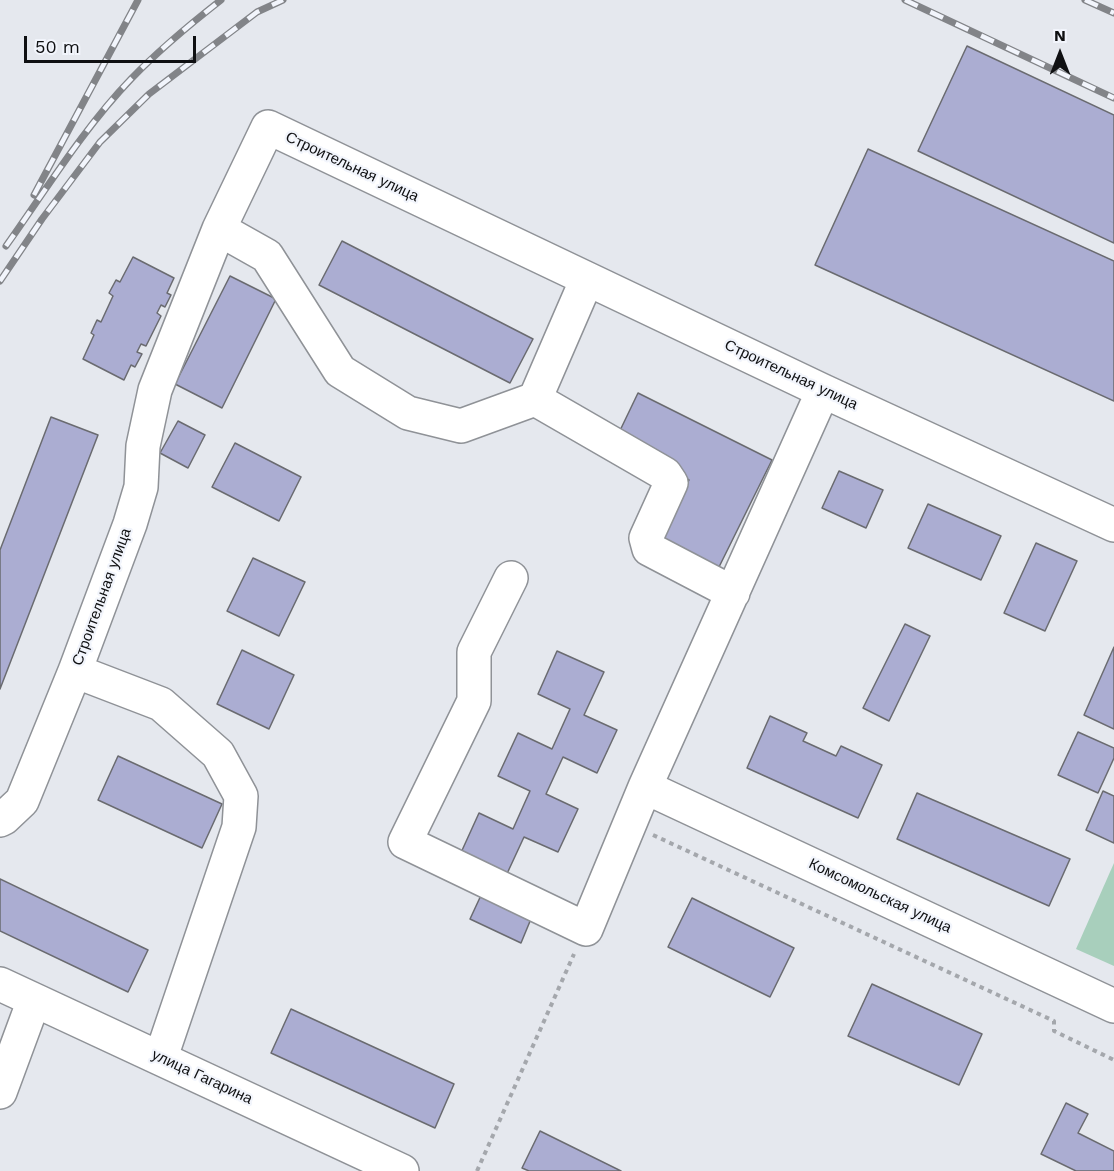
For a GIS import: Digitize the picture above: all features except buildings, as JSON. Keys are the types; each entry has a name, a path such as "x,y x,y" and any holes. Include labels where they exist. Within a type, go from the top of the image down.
{"street":[{"name":"Строительная улица","path":"0,820 22,801 75,671 141,487 143,446 154,390 219,229 268,127 823,391 1114,525"},
{"path":"219,229 267,256 340,370 408,413 461,426 535,399 587,279"},
{"path":"511,578 474,652 474,700 405,842 586,929 645,787 823,391"},
{"path":"535,399 666,474 672,483 646,538 649,549 733,592"},
{"path":"75,671 160,704 218,754 241,796 238,827 160,1058"},
{"name":"Комсомольская улица","path":"645,787 1114,1006"},
{"name":"улица Гагарина","path":"0,984 402,1171"},
{"path":"0,1092 34,1000"}],"path":[{"path":"630,824 1054,1021 1054,1031 1114,1060"},
{"path":"477,1171 586,929"}],"green space":[{"path":"1114,863 1114,966 1076,949"}],"railway":[{"path":"34,195 138,0"},
{"path":"6,246 81,139 113,98 163,48 221,0"},
{"path":"0,281 42,219 100,142 149,94 257,12 283,0"},
{"path":"905,0 1114,98"},
{"path":"1085,0 1114,13"}]}
